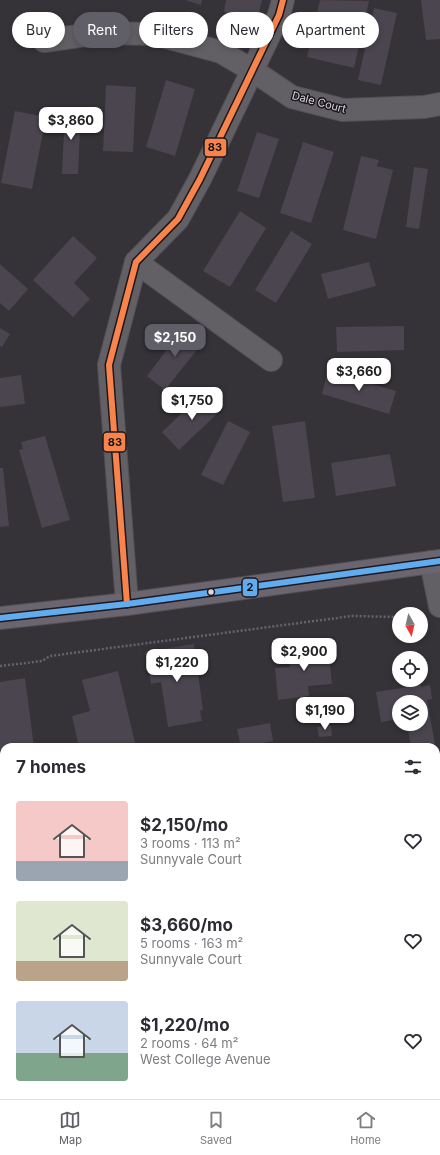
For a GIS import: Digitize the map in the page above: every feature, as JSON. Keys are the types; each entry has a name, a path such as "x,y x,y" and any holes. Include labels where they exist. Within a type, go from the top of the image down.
{"main road":[{"path":"0,618 127,604 436,561"}],"street":[{"path":"127,604 109,365 136,262 178,219 200,178 279,15 283,0"},
{"name":"Dale Court","path":"65,38 99,33 154,34 221,52 252,70 292,97 343,110 424,107 440,104"},
{"path":"136,262 271,360"},
{"path":"436,561 440,606"}],"path":[{"path":"0,666 42,661 50,656 352,616 392,617"}],"building":[{"path":"185,0 202,0 201,5"},
{"path":"226,0 262,0 259,12 224,12"},
{"path":"320,0 369,1 367,12 317,12"},
{"path":"421,0 440,0 440,39 426,40"},
{"path":"374,8 397,13 381,85 358,80 365,48 379,48 379,12 373,12"},
{"path":"309,48 358,48 354,68 307,57"},
{"path":"166,80 195,89 175,156 146,147"},
{"path":"106,85 136,87 133,152 103,151"},
{"path":"65,108 81,109 78,174 62,174"},
{"path":"15,111 46,117 32,189 1,183"},
{"path":"257,132 279,139 259,198 237,191"},
{"path":"303,142 334,152 311,223 280,213"},
{"path":"361,156 379,160 377,166 393,170 376,239 343,230"},
{"path":"414,167 428,169 419,229 406,227"},
{"path":"240,211 266,228 230,287 203,271"},
{"path":"291,231 312,244 276,303 255,290"},
{"path":"73,236 97,258 74,283 90,299 73,317 33,280"},
{"path":"369,262 376,286 328,299 321,274"},
{"path":"0,264 28,289 9,311 0,303"},
{"path":"185,326 204,341 165,390 147,376"},
{"path":"404,326 404,350 337,352 336,327"},
{"path":"0,328 10,334 2,347 0,346"},
{"path":"328,371 396,391 389,414 322,394"},
{"path":"21,375 25,404 0,407 0,378"},
{"path":"204,392 221,410 179,450 162,432"},
{"path":"228,421 250,432 223,485 201,475"},
{"path":"305,421 315,498 283,502 272,426"},
{"path":"45,436 70,520 42,528 19,450 23,449 21,442"},
{"path":"390,454 396,486 336,496 331,463"},
{"path":"0,468 3,468 9,526 0,527"},
{"path":"194,644 203,710 200,711 202,721 168,727 161,682 151,684 145,652"},
{"path":"328,645 332,684 308,686 309,696 278,700 275,668 290,667 288,650"},
{"path":"118,671 135,743 78,743 72,716 90,711 82,680"},
{"path":"25,678 33,743 0,743 0,682"},
{"path":"430,685 432,699 428,700 428,695 392,695 392,720 381,722 376,692 408,687 428,687"},
{"path":"428,706 435,743 410,743 408,731 428,731"},
{"path":"270,723 273,741 262,743 240,743 237,729"},
{"path":"331,725 332,736 319,737 317,727"}],"transit line":[{"name":"83","path":"127,604 109,365 136,262 178,219 200,179 279,15 283,0"},
{"name":"2","path":"0,618 127,604 440,561"}]}
